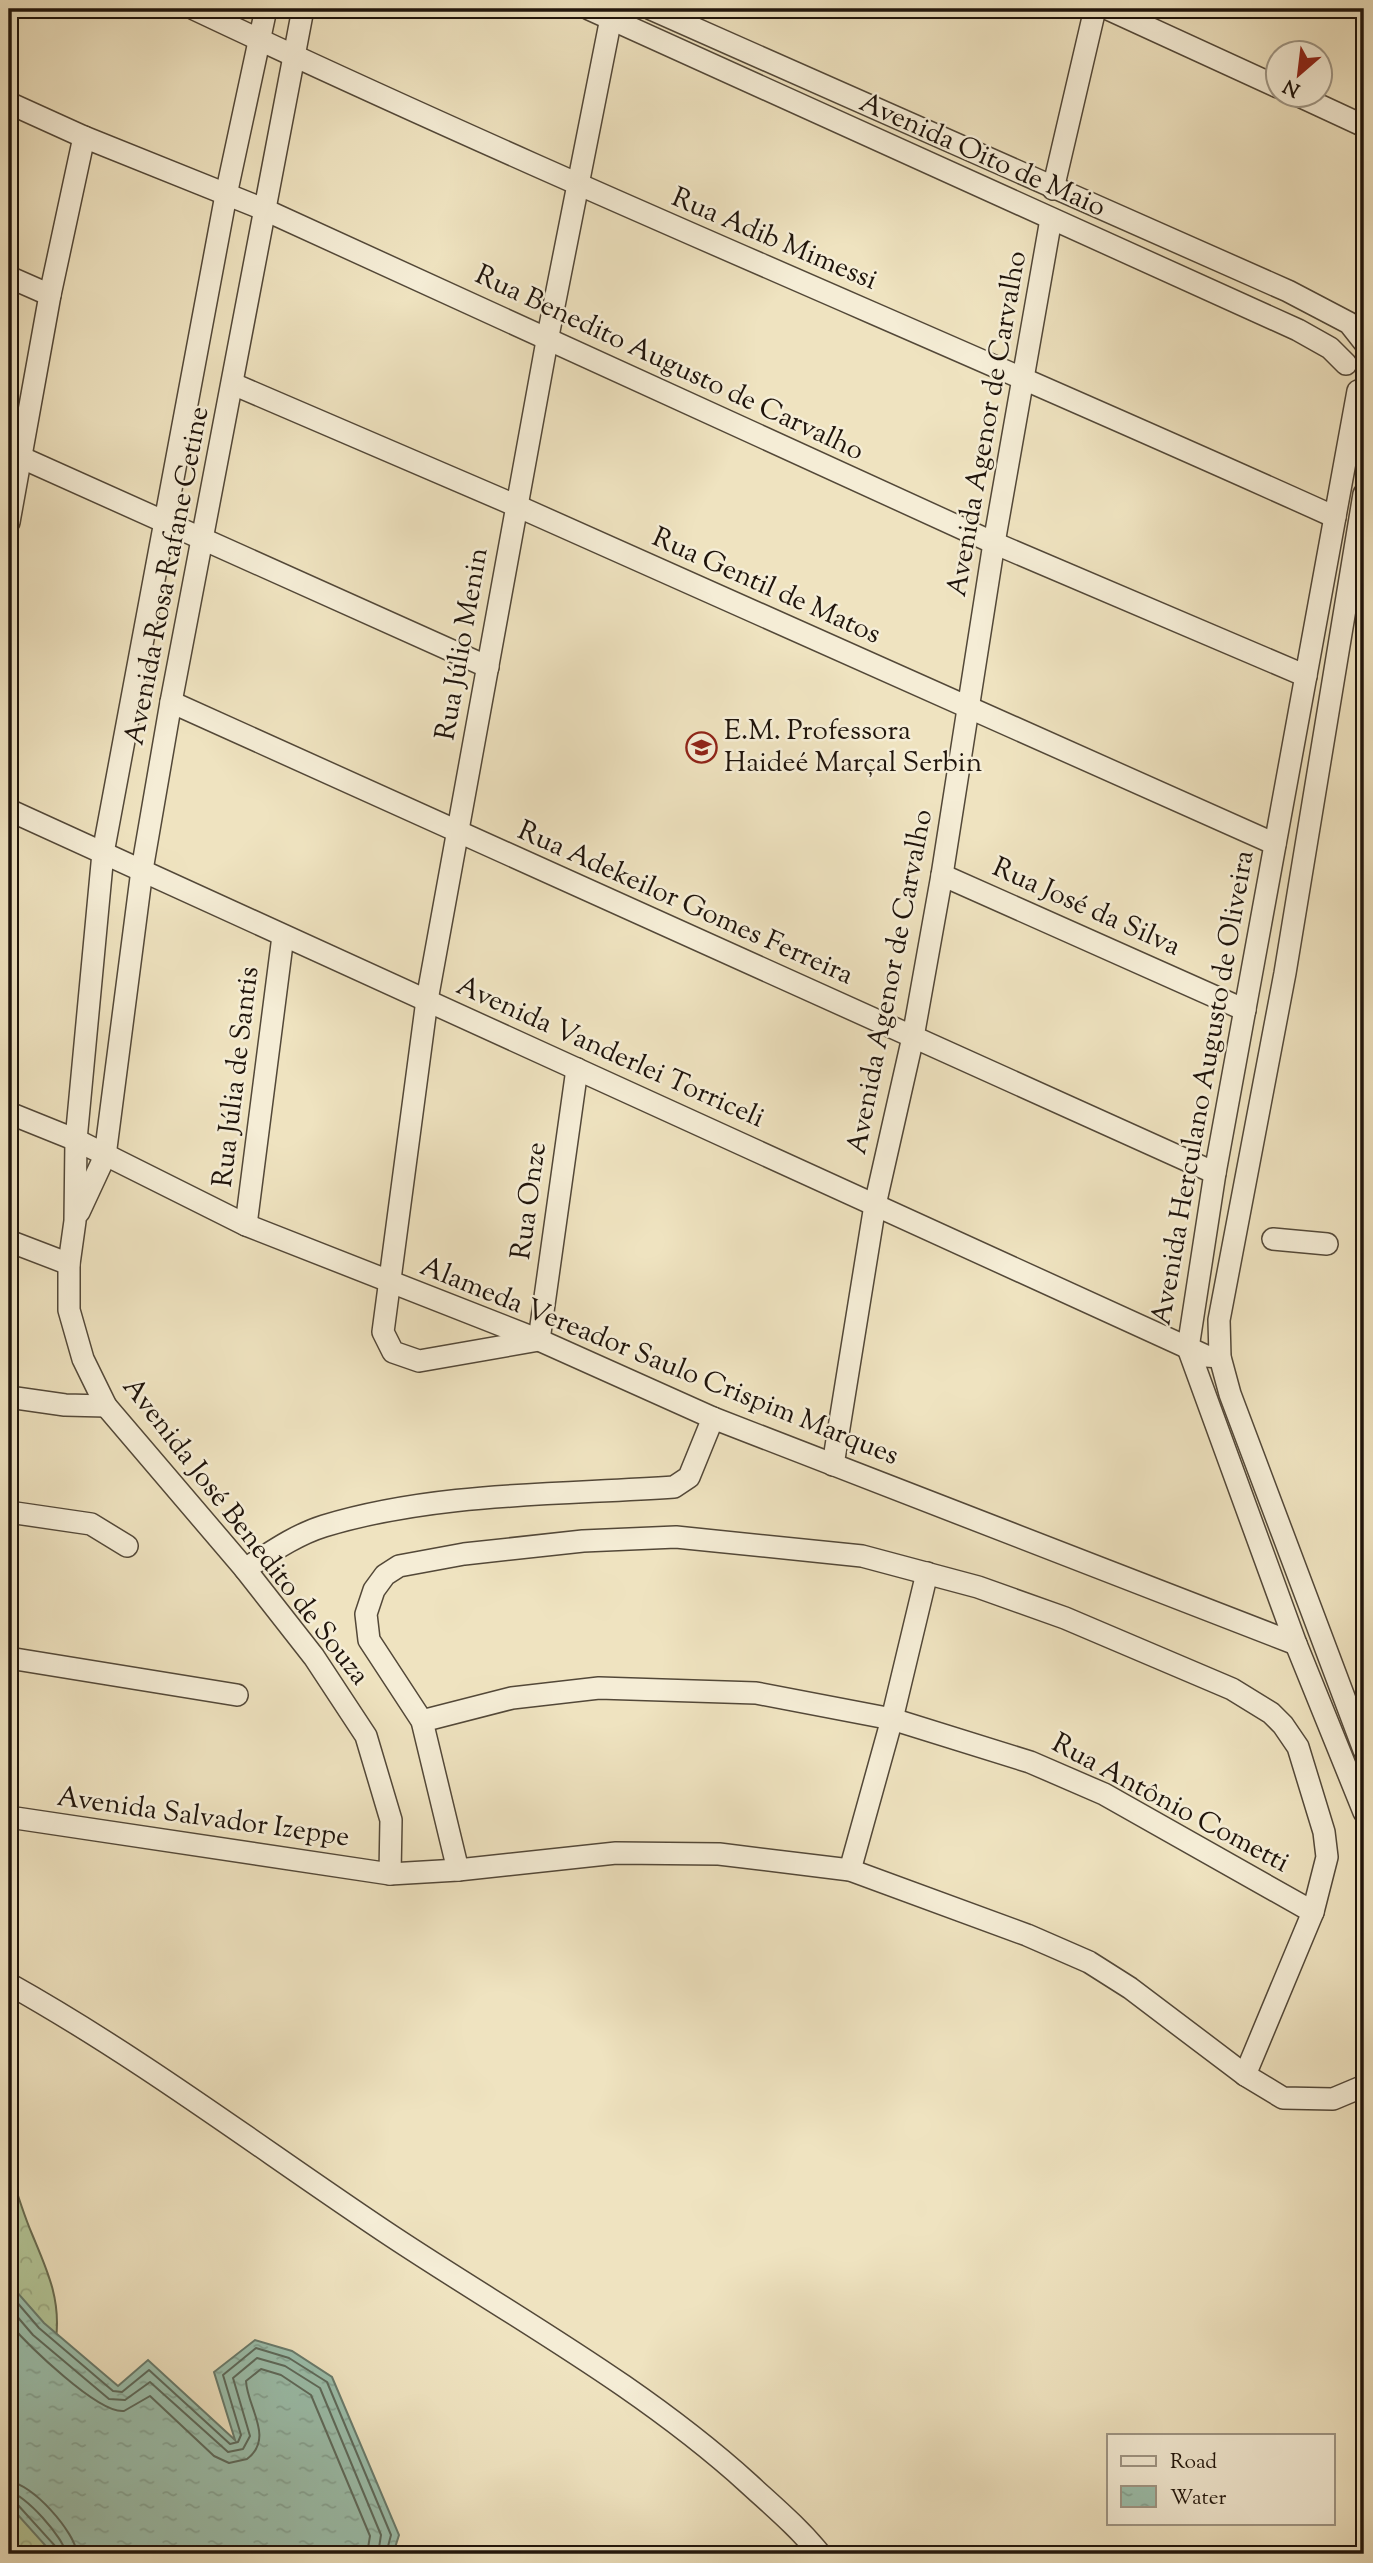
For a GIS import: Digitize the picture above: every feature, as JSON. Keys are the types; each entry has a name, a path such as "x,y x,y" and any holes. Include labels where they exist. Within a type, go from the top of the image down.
{"street":[{"name":"Rua Adib Mimessi","path":"194,9 579,187 1023,376 1335,517"},
{"name":"Avenida Rosa Rafane Cetine","path":"76,1140 103,853 226,195 266,9"},
{"name":"Avenida Rosa Rafane Cetine","path":"105,1156 142,870 171,702 303,9"},
{"name":"Avenida Oito de Maio","path":"589,9 1298,330 1330,348 1346,364 1348,374 1361,392"},
{"name":"Avenida Oito de Maio","path":"651,9 1331,312 1349,323 1364,342 1356,347 1346,364"},
{"path":"1053,189 1095,9"},
{"path":"1108,9 1264,80"},
{"name":"Rua Júlio Menin","path":"539,1340 419,1361 405,1359 393,1352 385,1341 383,1332 427,1000 547,341 611,18"},
{"name":"Rua Benedito Augusto de Carvalho","path":"9,103 84,137 263,209 993,543 1306,676"},
{"path":"1325,108 1364,126"},
{"path":"9,522 14,454 84,137"},
{"name":"Avenida Agenor de Carvalho","path":"833,1465 875,1205 913,1037 942,874 970,708 993,543 1051,219"},
{"path":"9,277 51,295"},
{"name":"Rua Gentil de Matos","path":"233,384 517,506 1275,844"},
{"name":"Avenida Herculano Augusto de Oliveira","path":"1361,392 1335,517 1215,1173 1188,1348 1296,1644 1364,1812"},
{"path":"14,454 488,667"},
{"name":"Avenida Herculano Augusto de Oliveira","path":"1364,494 1285,973 1219,1320 1220,1357 1230,1394 1364,1750"},
{"name":"Rua Adekeilor Gomes Ferreira","path":"171,702 1215,1173"},
{"name":"Avenida Vanderlei Torriceli","path":"9,810 1188,1348 1206,1356 1220,1357"},
{"name":"Rua José da Silva","path":"942,874 1245,1010"},
{"name":"Rua Júlia de Santis","path":"246,1225 284,936"},
{"name":"Rua Onze","path":"539,1340 577,1069"},
{"name":"Alameda Vereador Saulo Crispim Marques","path":"9,1113 76,1140 246,1225 539,1340 713,1418 1296,1644"},
{"name":"Avenida José Benedito de Souza","path":"76,1140 75,1221 69,1264 69,1310 83,1360 106,1406 245,1569 314,1657 366,1736 391,1820 390,1874"},
{"name":"Avenida José Benedito de Souza","path":"75,1221 105,1156"},
{"path":"1273,1239 1327,1244"},
{"path":"9,1241 69,1264"},
{"path":"9,1397 65,1405 106,1406"},
{"path":"245,1569 296,1537 323,1526 360,1518 439,1503 674,1487 689,1477 713,1418"},
{"path":"9,1512 91,1524 127,1546"},
{"path":"458,1870 422,1721 369,1640 366,1614 374,1590 385,1575 399,1566 464,1554 583,1541 676,1537 862,1556 978,1587 1065,1618 1232,1689 1270,1713 1283,1725 1298,1747 1324,1832 1327,1857 1313,1912 1245,2074"},
{"path":"850,1870 892,1719 927,1573"},
{"path":"9,1658 237,1695"},
{"name":"Rua Antônio Cometti","path":"422,1721 512,1698 598,1688 757,1693 892,1719 1030,1762 1104,1794 1313,1912"},
{"name":"Avenida Salvador Izeppe","path":"9,1817 390,1874 458,1870 616,1853 719,1854 850,1870 1089,1962 1195,2034 1245,2074 1283,2098 1333,2099 1364,2086"},
{"path":"9,1984 88,2028 393,2237 606,2373 703,2442 803,2533 820,2554"}],"green space":[{"path":"9,2167 52,2285 57,2324 56,2339 9,2308"},
{"path":"9,2499 74,2554 9,2554"}],"water":[{"path":"9,2283 44,2323 118,2386 148,2360 235,2440 214,2372 255,2340 292,2351 332,2377 399,2535 393,2554 53,2554 9,2505"}],"place":[{"name":"E.M. Professora Haideé Marçal Serbin","path":"701,748"}]}
